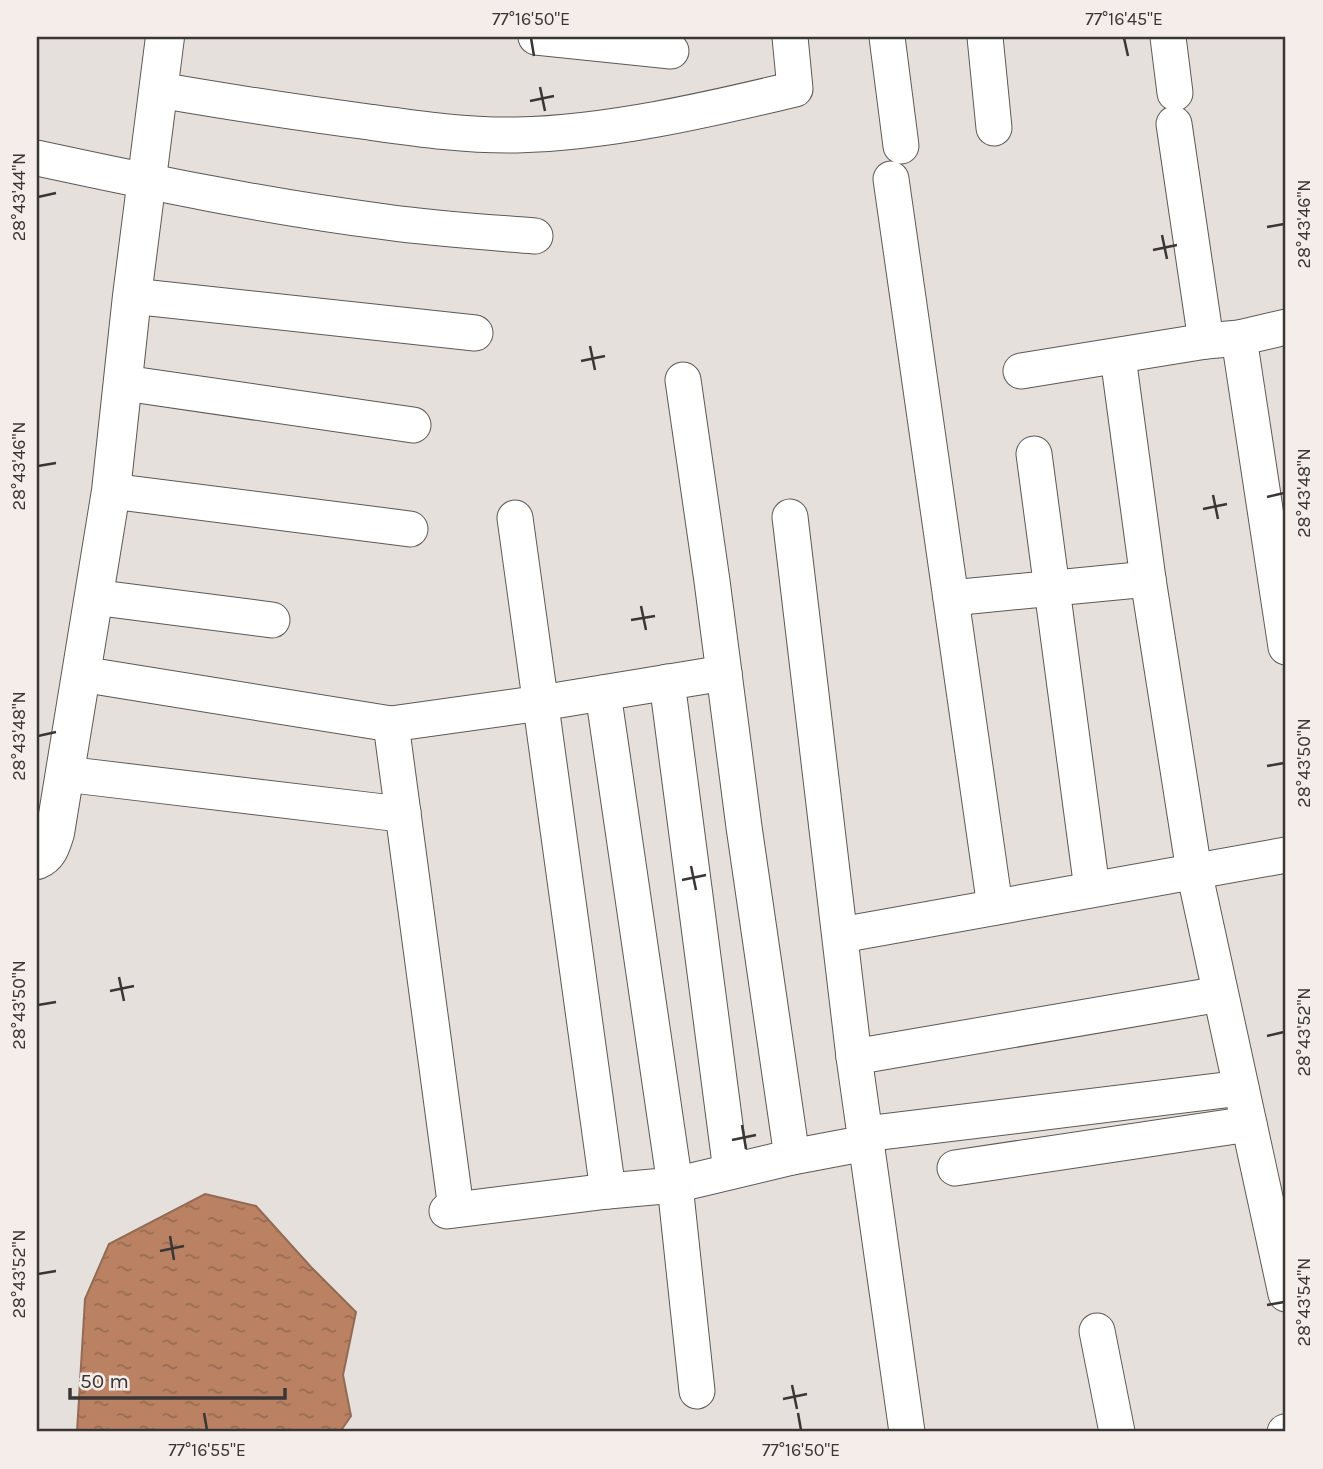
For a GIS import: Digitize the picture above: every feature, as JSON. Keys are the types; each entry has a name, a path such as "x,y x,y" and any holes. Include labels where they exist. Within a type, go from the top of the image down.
{"street":[{"path":"37,860 43,858 50,849 65,774 110,491 165,37"},
{"path":"536,37 671,51"},
{"path":"159,90 300,113 467,134 564,132 702,111 795,89 790,37"},
{"path":"887,37 901,146"},
{"path":"985,37 994,128"},
{"path":"1168,37 1174,108 1286,647"},
{"path":"37,158 205,194 387,223 535,236"},
{"path":"891,179 995,906"},
{"path":"132,296 475,334"},
{"path":"1021,371 1223,340 1286,327"},
{"path":"1118,357 1148,579 1194,871 1286,1294"},
{"path":"683,380 792,1157"},
{"path":"124,383 413,425"},
{"path":"1034,454 1092,889"},
{"path":"110,491 410,530"},
{"path":"790,517 854,1056 908,1432"},
{"path":"515,518 608,1191"},
{"path":"951,598 1148,579"},
{"path":"93,597 272,620"},
{"path":"80,674 391,724 724,673"},
{"path":"667,682 731,1171"},
{"path":"603,693 675,1185 697,1391"},
{"path":"391,724 452,1210 675,1185 865,1138 1241,1088"},
{"path":"65,774 392,813 403,812"},
{"path":"841,935 1286,855"},
{"path":"854,1056 1220,994"},
{"path":"955,1168 1249,1124"},
{"path":"1097,1331 1117,1432"}],"water":[{"path":"205,1194 256,1206 356,1312 343,1375 351,1416 340,1432 77,1432 85,1299 109,1244"}]}
